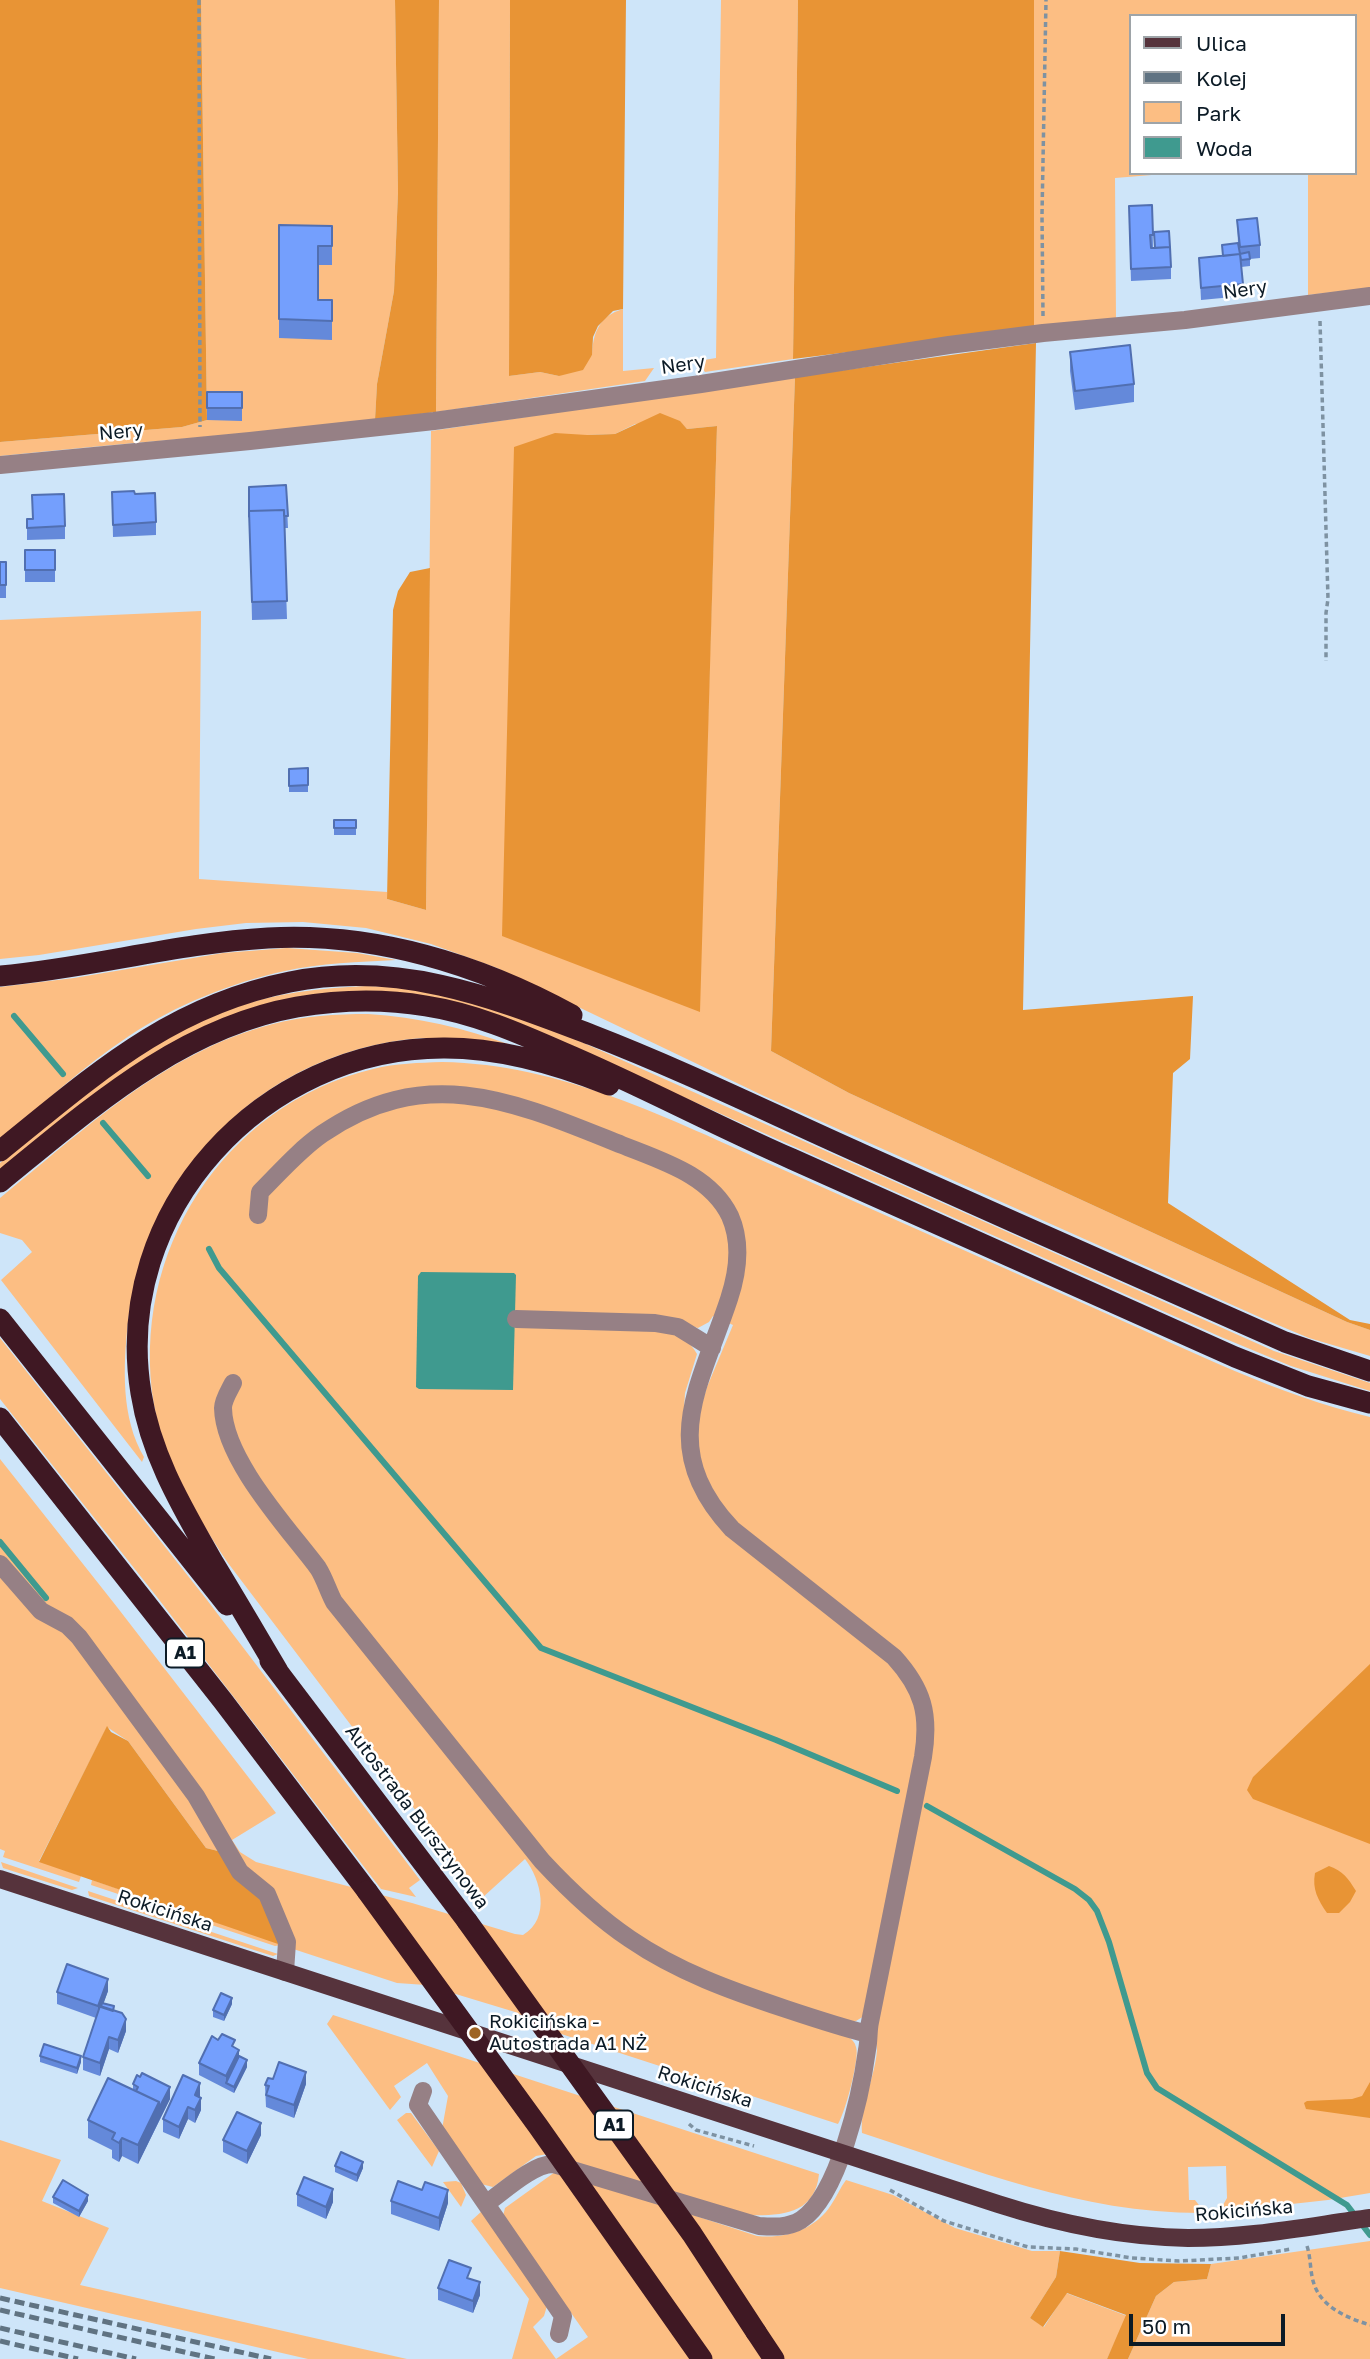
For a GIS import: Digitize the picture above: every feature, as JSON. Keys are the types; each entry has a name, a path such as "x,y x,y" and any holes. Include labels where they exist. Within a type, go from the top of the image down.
{"highway":[{"path":"0,976 34,973 210,944 266,938 325,937 418,952 473,971 538,997 647,1057"},
{"path":"0,1151 99,1071 155,1033 229,998 294,981 348,976 383,976 456,987 647,1057 1285,1342 1370,1371"},
{"path":"0,1182 134,1076 198,1039 232,1024 314,1004 358,1001 427,1006 488,1022 615,1074 764,1147 1236,1357 1308,1386 1370,1403"},
{"path":"278,1671 183,1511 167,1478 148,1427 139,1380 140,1304 160,1236 185,1188 225,1139 271,1100 316,1076 371,1057 445,1048 491,1052 604,1083 764,1147"},
{"name":"Autostrada Bursztynowa","path":"0,1319 278,1671 467,1921 692,2234 774,2359"},
{"name":"A1","path":"0,1418 223,1701 367,1891 538,2126 702,2359"}],"main road":[{"name":"Rokicińska","path":"0,1879 1023,2212 1074,2225 1125,2233 1190,2238 1253,2234 1368,2218"}],"street":[{"name":"Nery","path":"0,465 461,417 1043,333 1185,320 1370,296"},
{"path":"258,1215 260,1192 312,1143 356,1114 397,1101 439,1095 486,1097 520,1105 680,1170 702,1183 719,1199 732,1220 738,1257 734,1282 697,1390 690,1419 688,1437 693,1466 708,1497 723,1519 741,1537 894,1657 912,1679 924,1708 926,1740 861,2079 842,2153 818,2203 803,2219 774,2227 742,2222 553,2164 546,2164 532,2171 487,2203"},
{"path":"516,1318 655,1323 678,1327 712,1348"},
{"path":"233,1383 222,1405 226,1424 235,1449 261,1494 318,1568 334,1602 565,1886 614,1928 644,1949 682,1969 727,1989 868,2034"},
{"path":"0,1564 41,1611 67,1625 79,1637 196,1796 240,1872 267,1894 287,1942 285,1972"},
{"path":"423,2091 418,2105 563,2316 559,2334"}],"path":[{"path":"199,0 200,446"},
{"path":"1043,333 1046,0"},
{"path":"1320,302 1328,599 1326,662"},
{"path":"1308,2226 1307,2244 1312,2262 1313,2282 1319,2295 1333,2309 1350,2319 1370,2325"}],"green space":[{"path":"201,0 395,0 398,192 394,291 377,384 375,420 0,456 0,442 182,427 207,420"},
{"path":"439,0 510,0 509,376 540,372 559,376 592,355 599,326 608,316 623,309 623,371 654,368 645,381 436,412"},
{"path":"721,0 798,0 793,359 705,372 698,361 716,358"},
{"path":"1034,0 1370,0 1370,288 1308,295 1308,175 1356,175 1356,14 1128,14 1128,175 1152,175 1115,178 1116,319 1034,329"},
{"path":"795,377 771,1051 849,1093 1347,1322 1370,1330 1370,1356 1309,1338 1266,1320 764,1096 497,968 431,944 366,928 303,922 246,923 0,959 0,620 201,611 199,879 387,892 387,899 426,910 431,431","holes":["679,421 687,429 717,426 699,1011 587,435 615,434 635,424"]},
{"path":"287,948 357,953 396,960 299,968 244,982 185,1005 112,1048 0,1139 0,987 74,978 223,953"},
{"path":"366,986 398,987 481,1003 559,1032 1274,1351 1370,1383 1370,1391 1291,1366 1221,1337 636,1076 481,1011 272,1003 0,1173 0,1163 81,1097 137,1056 198,1022 230,1009 280,995"},
{"path":"368,1014 441,1024 511,1045 423,1038 367,1047 327,1060 290,1077 255,1100 224,1126 197,1157 173,1192 145,1253 129,1310 125,1357 126,1392 131,1426 144,1457 142,1462 1,1280 32,1252 22,1240 0,1233 0,1198 128,1096 197,1053 234,1036 285,1021"},
{"path":"442,1062 530,1072 614,1097 1235,1371 1301,1397 1370,1417 1370,2193 1219,2212 1227,2198 1226,2166 1188,2167 1189,2200 1195,2200 1205,2213 1116,2206 1030,2187 862,2133 863,2112 877,2050 875,2027 930,1754 930,1705 922,1684 908,1662 736,1524 711,1489 699,1462 694,1430 707,1387 733,1325 713,1316 709,1322 698,1328 672,1319 623,1315 622,1328 654,1330 674,1335 683,1339 697,1354 685,1393 682,1441 685,1461 697,1494 706,1508 739,1543 873,1647 900,1676 913,1702 917,1731 914,1770 864,2016 856,2021 842,2022 749,1992 691,1968 638,1937 590,1899 526,1832 518,1838 579,1903 648,1958 717,1992 834,2030 850,2038 856,2047 856,2062 848,2098 838,2124 549,2030 515,2012 426,1985 397,1983 91,1885 92,1880 281,1944 275,1923 255,1889 237,1877 222,1852 206,1848 128,1741 107,1727 39,1861 81,1876 79,1882 3,1857 5,1851 0,1849 0,1459 276,1813 232,1840 240,1852 256,1862 412,1903 515,1934 523,1935 532,1928 537,1919 540,1909 539,1888 525,1859 482,1898 228,1563 193,1507 173,1467 154,1405 150,1348 157,1293 173,1241 198,1194 231,1151 272,1115 319,1088 382,1067"},
{"path":"0,1338 207,1600 420,1880 409,1888 416,1897 381,1889 157,1597 0,1399"},
{"path":"1,1862 78,1888 72,1890 3,1868"},
{"path":"88,1891 278,1954 273,1956 89,1896"},
{"path":"333,2015 819,2174 816,2188 802,2206 793,2211 744,2215 548,2154 536,2156 493,2187 481,2184 442,2129 448,2096 427,2063 394,2086 401,2097 390,2110 327,2024"},
{"path":"406,2113 411,2113 439,2151 432,2167 397,2120"},
{"path":"0,2140 61,2160 42,2201 109,2228 80,2285 407,2359 308,2359 0,2288"},
{"path":"555,2172 562,2172 757,2236 768,2237 789,2234 817,2221 831,2205 846,2180 893,2195 955,2228 1032,2251 1060,2251 1056,2277 1030,2318 1044,2327 1066,2293 1127,2316 1107,2359 556,2359 588,2337 503,2216 505,2208"},
{"path":"443,2182 461,2183 466,2195 461,2207"},
{"path":"483,2210 547,2306 544,2316 533,2327 556,2359 512,2359 529,2299 471,2221"},
{"path":"1370,2241 1370,2359 1128,2359 1156,2296 1174,2282 1207,2279 1211,2264"}],"shaded area":[{"path":"0,0 201,0 207,420 182,427 0,442"},
{"path":"395,0 439,0 436,412 375,420 377,384 394,291 398,192"},
{"path":"510,0 626,0 623,309 613,311 598,326 593,337 592,355 583,370 559,376 540,372 509,376"},
{"path":"798,0 1034,0 1034,329 793,359"},
{"path":"1036,343 1023,1010 1193,996 1190,1059 1173,1073 1168,1203 1350,1320 1370,1324 1370,1330 1347,1322 849,1093 771,1051 795,377"},
{"path":"660,413 680,421 687,429 717,426 700,1012 502,936 514,447 555,433 615,434"},
{"path":"430,568 426,910 387,899 393,610 398,591 410,572"},
{"path":"1370,1664 1370,1844 1253,1799 1247,1790 1253,1777"},
{"path":"107,1726 111,1732 128,1741 206,1848 222,1852 265,1904 281,1945 39,1862"},
{"path":"1329,1866 1345,1876 1356,1891 1339,1913 1327,1913 1315,1889 1315,1873"},
{"path":"1370,2082 1370,2118 1306,2109 1304,2103 1307,2101 1362,2096"},
{"path":"1060,2251 1140,2263 1211,2264 1207,2279 1174,2282 1156,2296 1128,2359 1107,2359 1126,2315 1067,2293 1043,2327 1030,2318 1056,2277"}],"water":[{"path":"421,1272 516,1275 513,1390 416,1387 418,1276"}],"building":[{"path":"1152,205 1151,248 1170,247 1171,267 1131,269 1129,206"},
{"path":"1257,218 1260,245 1240,247 1237,220"},
{"path":"279,225 332,226 332,246 318,246 318,300 332,300 332,321 279,319"},
{"path":"1169,231 1170,247 1155,248 1154,232"},
{"path":"1238,243 1240,254 1223,256 1222,245"},
{"path":"1249,252 1250,259 1241,260 1240,254"},
{"path":"1240,254 1243,284 1201,288 1199,258"},
{"path":"1130,345 1134,384 1075,391 1070,352"},
{"path":"207,392 242,392 242,408 207,408"},
{"path":"286,485 288,516 284,516 284,510 249,511 249,487"},
{"path":"134,491 135,494 155,493 156,522 113,525 112,492"},
{"path":"64,494 65,526 27,528 27,519 33,519 32,495"},
{"path":"284,510 287,601 252,602 249,511"},
{"path":"25,550 55,550 55,570 25,570"},
{"path":"0,562 6,562 6,585 0,585"},
{"path":"308,768 308,785 289,786 289,769"},
{"path":"334,820 356,820 356,828 334,828"},
{"path":"67,1964 108,1979 98,2006 57,1992"},
{"path":"221,1993 232,1998 224,2015 213,2010"},
{"path":"102,2003 114,2006 113,2011 101,2007"},
{"path":"100,2006 122,2013 126,2019 118,2040 109,2037 100,2063 83,2057"},
{"path":"222,2034 235,2040 232,2046 239,2050 226,2076 199,2063 212,2036 218,2040"},
{"path":"44,2044 81,2056 77,2068 40,2056"},
{"path":"239,2056 247,2060 234,2087 226,2083"},
{"path":"279,2062 306,2072 294,2105 266,2095 269,2086 265,2085 268,2078 273,2079"},
{"path":"142,2073 170,2087 159,2108 159,2102 136,2091 138,2087 133,2084 137,2075 140,2077"},
{"path":"183,2075 200,2083 195,2095 201,2098 195,2110 188,2107 179,2127 163,2119"},
{"path":"108,2078 159,2102 138,2145 122,2138 119,2143 112,2139 115,2133 88,2120"},
{"path":"237,2112 261,2123 247,2151 223,2140"},
{"path":"341,2152 363,2162 357,2175 335,2166"},
{"path":"304,2177 333,2189 326,2207 297,2194"},
{"path":"63,2180 88,2195 79,2211 53,2197"},
{"path":"398,2181 422,2190 425,2182 448,2190 439,2218 391,2201"},
{"path":"449,2260 471,2268 467,2278 480,2282 473,2301 438,2288"}],"waterway":[{"path":"14,1016 63,1074"},
{"path":"103,1123 148,1176"},
{"path":"209,1249 219,1268 541,1648 776,1740 897,1791"},
{"path":"0,1542 46,1598"},
{"path":"927,1806 1075,1889 1089,1900 1097,1911 1109,1942 1147,2073 1157,2088 1347,2205 1370,2235"}],"railway":[{"path":"0,2298 271,2359"},
{"path":"0,2310 215,2359"},
{"path":"0,2328 136,2359"},
{"path":"0,2341 78,2359"}],"place":[{"name":"Rokicińska - Autostrada A1 NŻ","path":"475,2033"}]}
